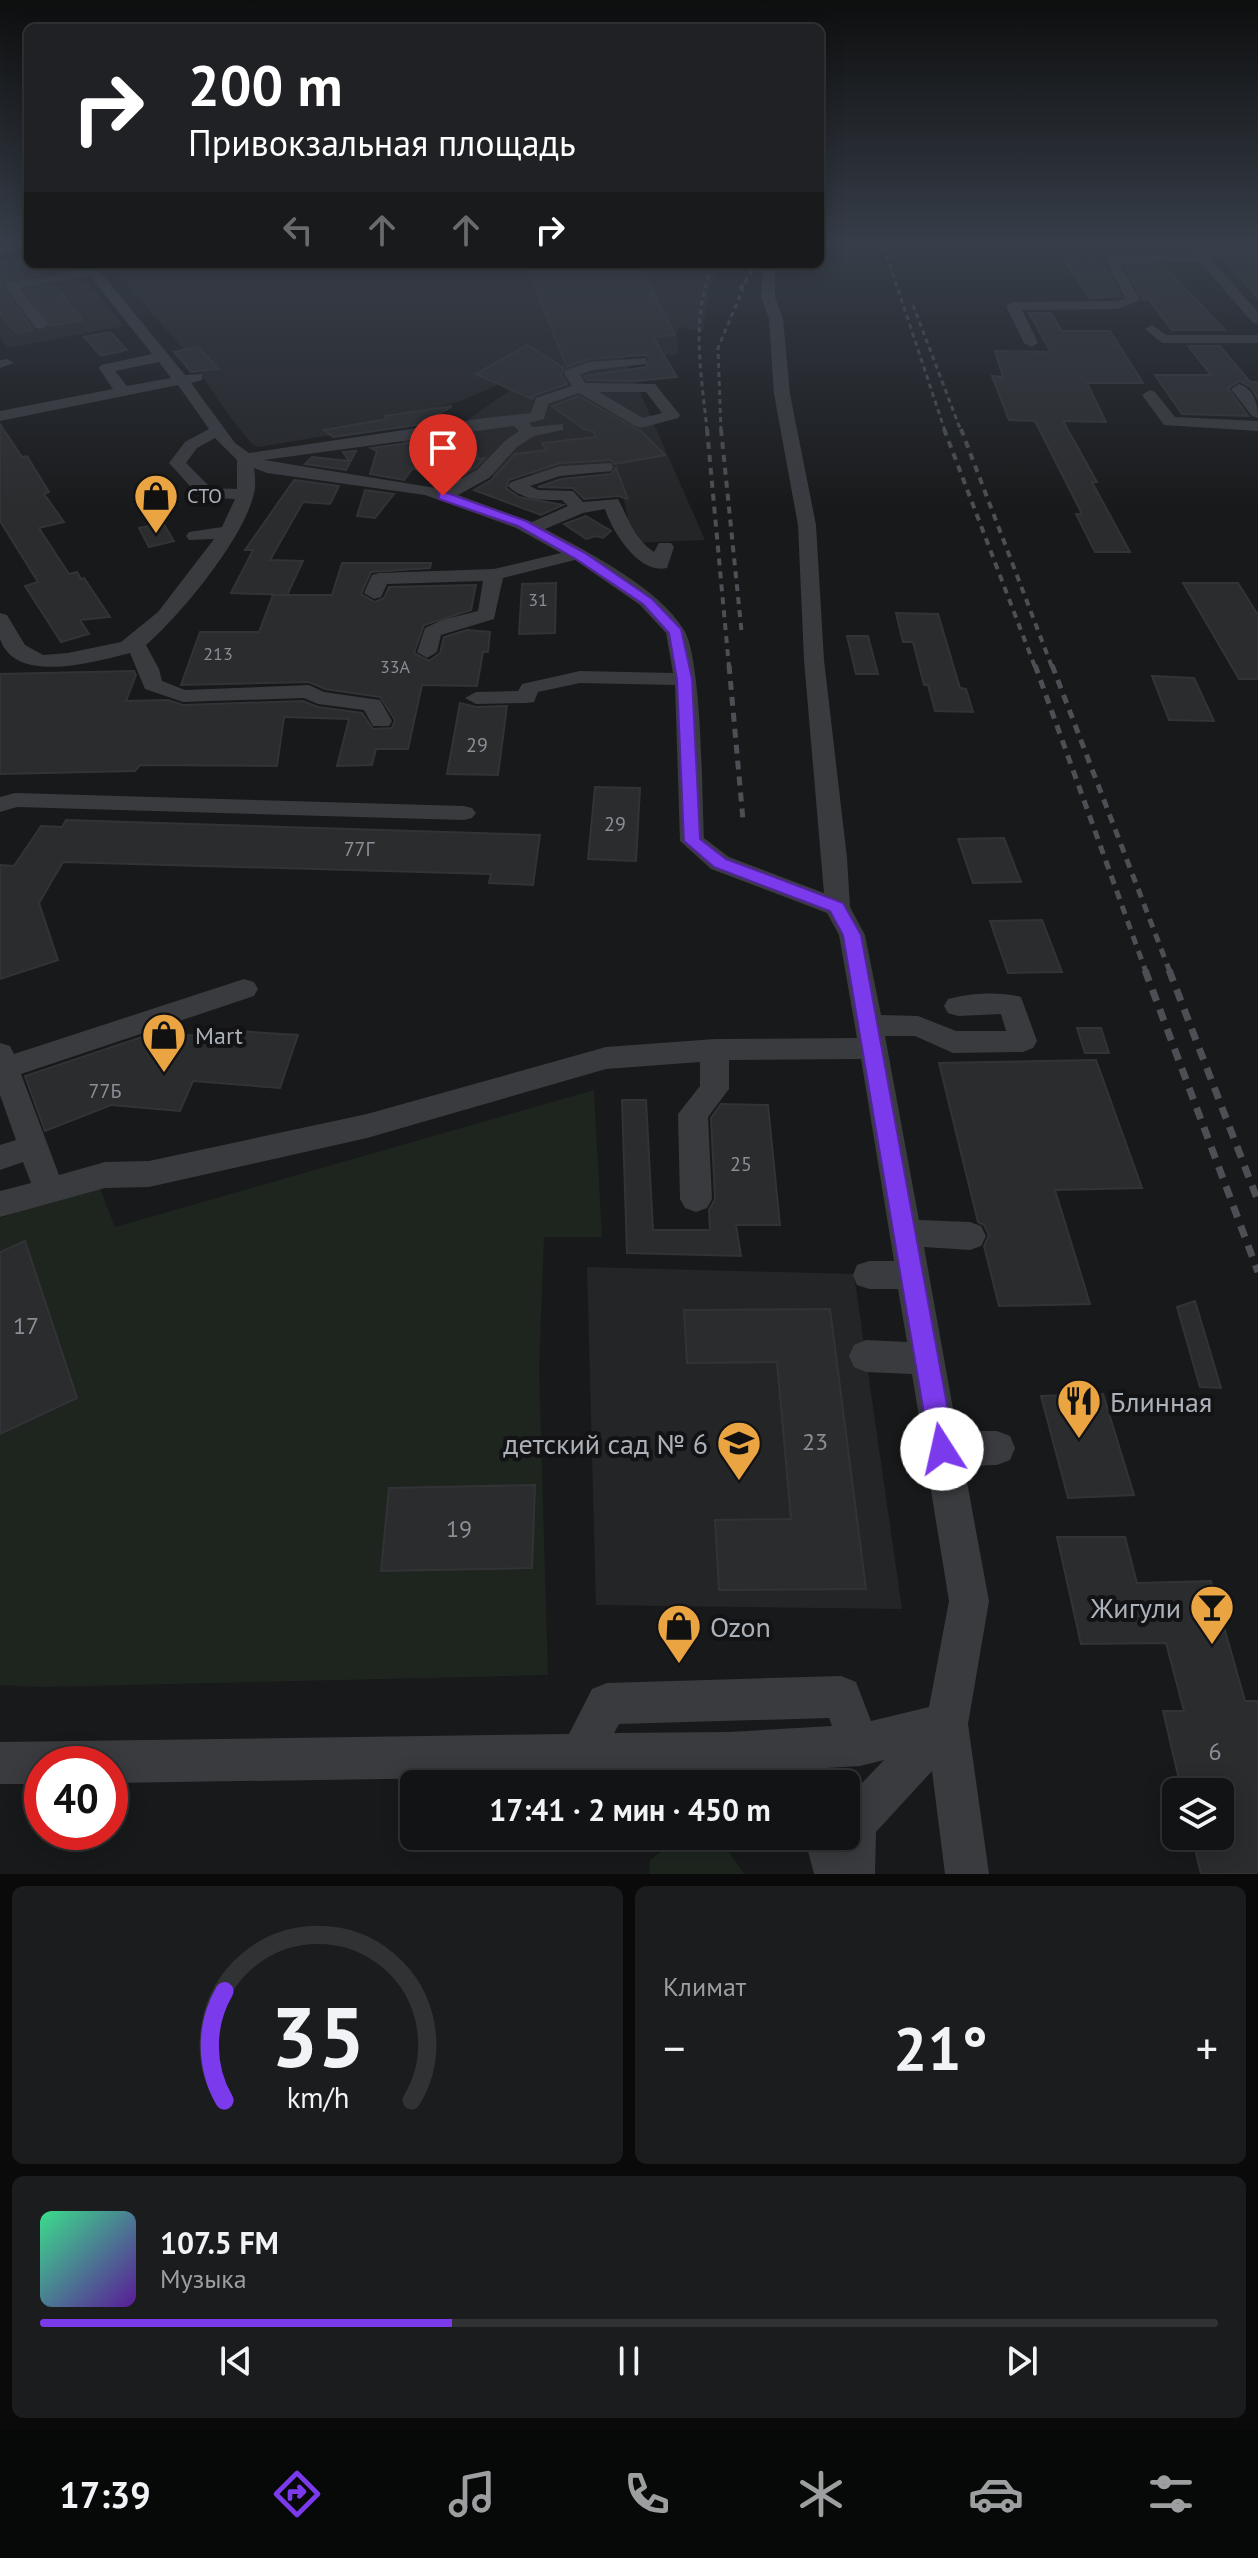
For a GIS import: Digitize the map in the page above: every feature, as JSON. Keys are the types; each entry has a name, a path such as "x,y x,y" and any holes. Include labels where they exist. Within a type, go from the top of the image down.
{"street":[{"path":"145,334 162,355 190,379 229,446 245,458 267,468 370,480 443,496 531,529 577,554 647,601 676,632 685,679 692,841 720,863 837,907"},
{"path":"777,334 782,394 807,525 814,660 835,858 837,907 852,935 969,1601 947,1724 967,1874"},
{"path":"1027,334 1031,343"},
{"path":"1157,334 1162,339 1258,339"},
{"path":"121,389 150,380 136,363 162,355"},
{"path":"495,434 524,427 538,416 541,401 581,388 650,387 672,415 641,423 581,388 571,373 589,366 641,361"},
{"path":"0,416 121,389 190,379"},
{"path":"1239,389 1258,413"},
{"path":"1150,395 1170,422 1258,426"},
{"path":"245,458 495,434 524,427 557,427"},
{"path":"219,430 191,445 177,463 206,493 246,494"},
{"path":"443,496 483,474 495,434"},
{"path":"0,619 8,640 30,658 54,664 135,644 198,579 228,531 246,494 245,458"},
{"path":"579,508 567,495 535,495 517,486 537,475 605,467"},
{"path":"531,529 579,508 612,503 621,533 631,546 660,564 665,547"},
{"path":"195,536 228,531"},
{"path":"374,593 379,579 494,575 577,554"},
{"path":"427,652 432,632 449,624 487,615 494,575"},
{"path":"135,644 149,669 152,685 183,696 309,691 318,698 372,705 381,721"},
{"path":"476,698 526,697 529,688 580,677 685,679"},
{"path":"0,805 15,800 229,814 464,813"},
{"path":"49,1191 2,1064 244,989"},
{"path":"0,1204 105,1175 149,1174 367,1126 606,1058 870,1036 918,1026 953,1042 1023,1041 1011,1004 958,1006"},
{"path":"696,1199 693,1114 714,1089 715,1050"},
{"path":"0,1158 33,1146"},
{"path":"904,1233 970,1236"},
{"path":"869,1275 912,1275"},
{"path":"866,1356 927,1359"},
{"path":"942,1449 997,1448"},
{"path":"581,1755 607,1704 622,1703 841,1697 860,1745"},
{"path":"0,1763 729,1753 860,1745 947,1724"},
{"path":"853,1874 854,1823 947,1724"},
{"path":"729,1753 755,1770"},
{"path":"830,1850 836,1874"}],"shaded area":[{"path":"0,334 79,334 8,348"},
{"path":"171,334 677,334 678,352 672,356 621,349 705,540 633,543 618,472 437,477 450,438 403,443 403,435 457,427 549,363 460,401 332,435 259,447 253,445 233,421"},
{"path":"594,1090 602,1237 544,1237 539,1369 548,1675 42,1687 0,1685 0,1218 97,1181 115,1227"},
{"name":"детский сад № 6","path":"587,1267 854,1274 902,1609 596,1605"},
{"path":"664,1850 724,1850 730,1853 744,1874 649,1874 650,1860"}],"building":[{"path":"112,334 127,350 101,356 84,337"},
{"path":"554,334 675,335 653,337 677,377 636,381 587,380 584,376 646,367 649,358 646,355 589,359 567,367"},
{"path":"1041,334 1112,334 1143,383 1087,383 1106,422 1063,421 1097,482 1092,482 1130,552 1095,552 1076,514 1082,514 1035,421 1009,420 992,376 1003,377 995,351 1051,352"},
{"path":"527,345 564,368 561,375 567,384 535,395 532,399 476,374"},
{"path":"1188,346 1220,346 1250,382 1258,382 1258,399 1251,387 1240,381 1228,388 1248,416 1182,414 1155,375 1211,375"},
{"path":"198,347 218,369 191,372 174,352"},
{"path":"579,396 642,432 665,455 615,464 611,460 560,463 509,480 506,488 519,497 563,505 541,515 474,490 491,480 515,454 546,450 542,443 596,437 593,431 584,429 552,406"},
{"path":"452,406 423,424 333,437 324,430 387,419 385,416"},
{"path":"0,424 22,457 27,456 49,492 44,494 64,522 39,528 69,574 77,572 81,579 84,578 110,617 80,620 89,634 61,642 25,586 38,582 0,521"},
{"path":"475,434 478,459 485,458 475,468 450,481 434,478 413,468 404,480 370,474 377,451 371,448"},
{"path":"356,451 346,470 305,464 312,457 349,461 343,452"},
{"path":"616,468 628,499 618,496 584,499 573,488 538,487 561,479 611,474"},
{"path":"294,480 339,486 330,504 303,502 270,560 303,561 287,595 231,593 253,550 245,550"},
{"path":"365,490 394,494 375,518 357,516"},
{"path":"586,516 611,531 603,538 596,536 586,539 564,524"},
{"name":"СТО","path":"163,523 174,541 149,547 139,528"},
{"path":"342,563 431,563 430,568 371,572 361,594 375,602 384,598 389,587 476,585 471,610 424,625 414,653 429,661 440,653 444,637 467,630 490,632 488,652 483,652 477,686 422,685 408,749 376,749 372,765 337,766 349,719 284,717 277,766 140,765 135,771 0,774 0,674 134,671 136,675 126,701 168,700 183,705 303,701 318,707 362,713 373,729 392,728 395,720 380,697 325,689 309,682 181,685 200,632 259,632 273,595 332,595"},
{"path":"556,583 555,633 519,634 522,584"},
{"path":"1183,583 1238,583 1258,615 1258,679 1239,679"},
{"path":"896,613 938,614 960,688 966,689 973,712 935,711 928,685 924,685 913,642 903,642"},
{"path":"847,636 868,636 878,674 856,674"},
{"path":"1152,676 1194,678 1214,721 1169,720"},
{"path":"460,703 476,707 507,706 498,775 447,774"},
{"path":"595,787 640,788 636,861 588,859"},
{"path":"66,820 540,835 533,885 489,883 491,874 63,862 39,903 58,960 0,979 0,865 14,866 41,826 62,827"},
{"path":"1004,838 1021,882 973,883 958,839"},
{"path":"1042,920 1062,972 1008,973 990,921"},
{"path":"1077,1028 1101,1028 1109,1053 1085,1053"},
{"path":"220,1030 298,1035 280,1088 193,1081 180,1111 111,1105 45,1131 25,1076 154,1033 218,1037"},
{"path":"1096,1060 1142,1188 1055,1190 1090,1304 999,1306 984,1246 989,1235 984,1225 978,1222 939,1063"},
{"path":"622,1100 646,1100 653,1230 710,1230 709,1210 715,1199 711,1118 721,1104 768,1105 780,1225 736,1225 741,1256 627,1253"},
{"path":"25,1241 77,1398 0,1434 0,1252"},
{"path":"1195,1301 1221,1388 1200,1387 1177,1307"},
{"path":"830,1309 866,1589 719,1590 715,1520 791,1519 777,1362 687,1363 684,1310"},
{"path":"1103,1394 1134,1495 1068,1498 1041,1396"},
{"path":"535,1485 532,1568 381,1571 389,1488"},
{"path":"1057,1537 1125,1537 1137,1583 1211,1581 1245,1701 1258,1701 1258,1874 1201,1874 1195,1850 1234,1850 1234,1778 1179,1778 1163,1711 1184,1711 1166,1643 1081,1644"}],"railway":[{"path":"699,334 707,431"},
{"path":"721,431 718,348 724,334"},
{"path":"913,334 945,431"},
{"path":"924,334 961,431"},
{"path":"707,429 729,667"},
{"path":"721,429 742,636"},
{"path":"944,429 1035,667"},
{"path":"961,429 1052,667"},
{"path":"729,665 743,820"},
{"path":"1035,665 1146,972"},
{"path":"1052,665 1170,972"},
{"path":"1145,970 1258,1272"},
{"path":"1169,970 1258,1201"}],"place":[{"name":"СТО","path":"156,535"},
{"name":"Mart","path":"164,1074"},
{"name":"Блинная","path":"1079,1440"},
{"name":"детский сад № 6","path":"739,1482"},
{"name":"Жигули","path":"1212,1646"},
{"name":"Ozon","path":"679,1665"}],"route":[{"path":"443,496 522,524 581,556 647,601 676,632 685,679 692,841 720,863 837,907 852,935 942,1449"}]}
